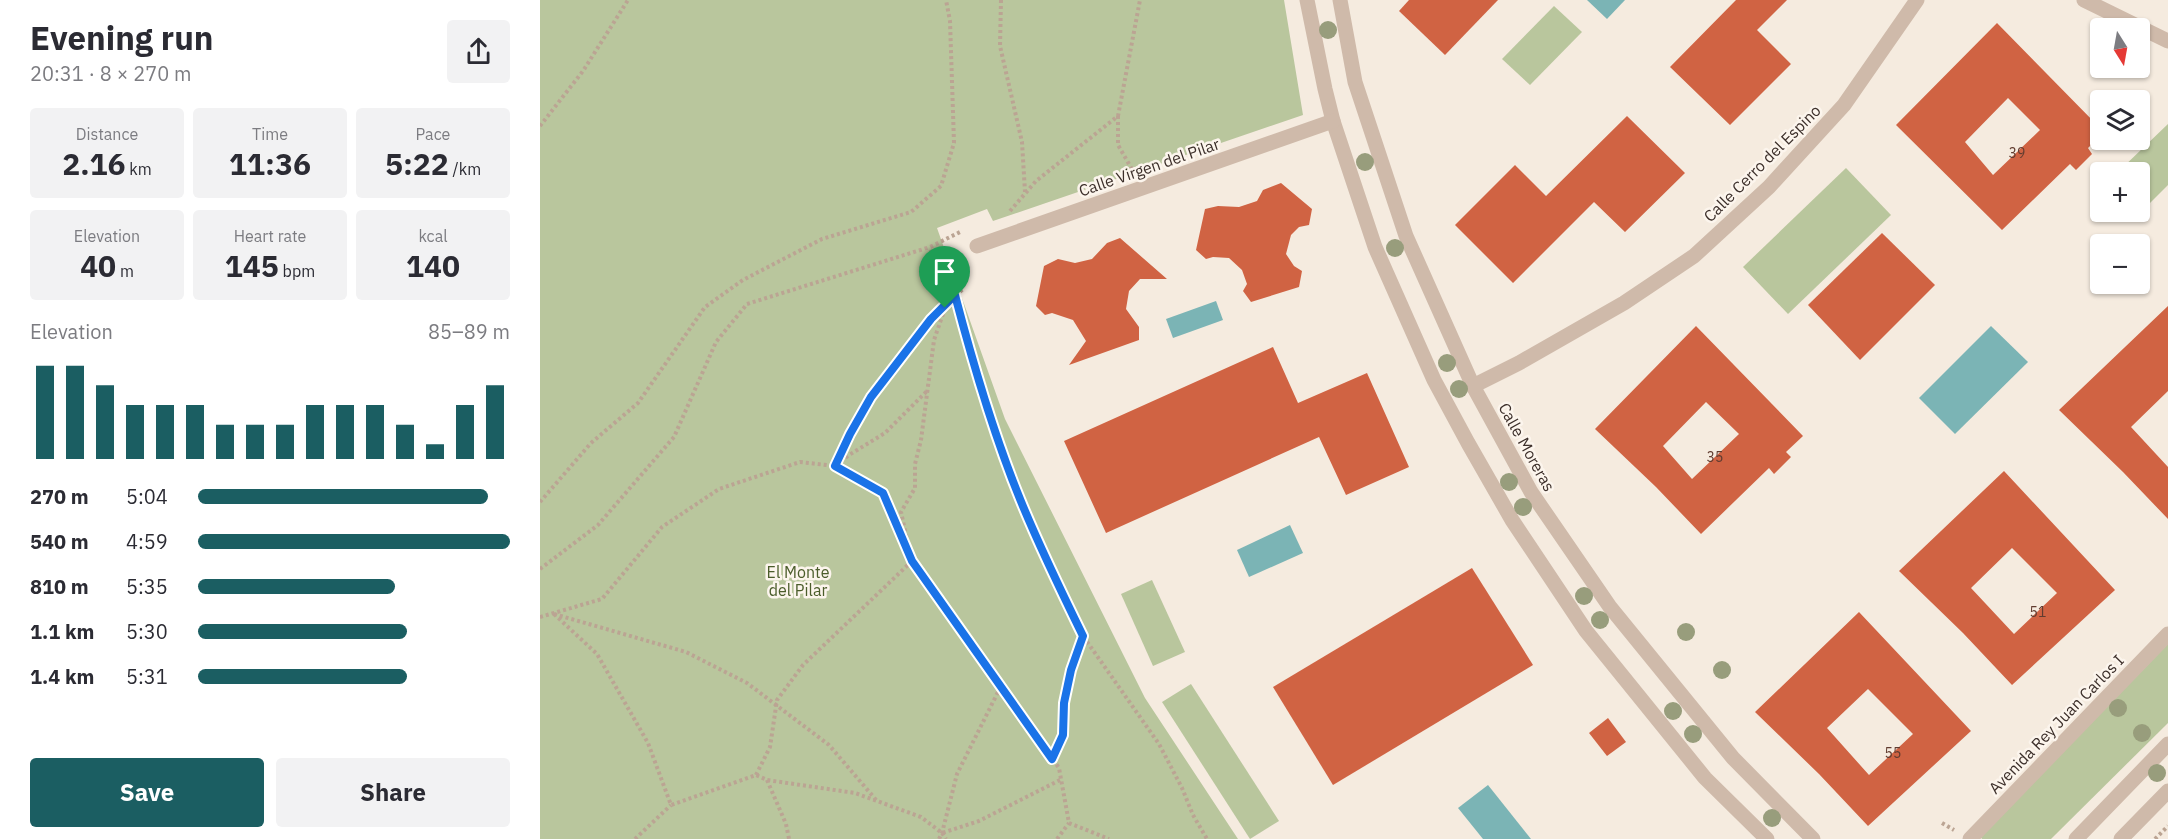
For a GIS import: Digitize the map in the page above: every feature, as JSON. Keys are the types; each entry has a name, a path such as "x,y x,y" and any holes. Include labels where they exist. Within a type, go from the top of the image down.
{"street":[{"path":"1307,0 1324,89 1375,247 1434,380 1468,443 1512,520 1586,631 1705,778 1767,839"},
{"name":"Calle Moreras","path":"1340,0 1356,82 1406,236 1473,386 1531,492 1610,607 1732,758 1813,839"},
{"name":"Calle Cerro del Espino","path":"1473,386 1519,363 1624,303 1694,256 1769,187 1844,105 1917,0"},
{"path":"2084,0 2168,41"},
{"name":"Calle Virgen del Pilar","path":"977,246 1333,121"},
{"name":"Avenida Rey Juan Carlos I","path":"1964,836 2168,634"},
{"path":"2076,839 2168,744"},
{"path":"2121,839 2168,790"}],"path":[{"path":"540,126 583,71 628,0"},
{"path":"540,502 591,443 638,403 705,307 743,280 822,239 911,212 941,186 954,143 950,21 946,0"},
{"path":"1001,0 1000,46 1022,142 1025,192"},
{"path":"1135,176 1118,145 1118,116 1140,0"},
{"path":"1000,215 1011,211 1036,181 1118,116"},
{"path":"540,569 598,525 674,437 716,342 747,304 930,247 968,228"},
{"path":"912,561 901,512 915,489 915,464 921,440 934,340 945,308 930,247"},
{"path":"835,466 871,397 931,319 964,288"},
{"path":"955,295 972,360 1012,478 1039,542 1083,636 1159,744 1207,839"},
{"path":"835,466 849,454 885,433 927,391"},
{"path":"540,617 602,598 662,527 719,489 800,462 835,466 883,493 912,561 1059,768 1069,823 1057,839"},
{"path":"756,776 770,747 777,700 802,665 912,561"},
{"path":"553,614 686,652 747,683 829,745 878,801"},
{"path":"553,614 597,654 648,742 671,804"},
{"path":"1052,759 1063,735 1064,703 1071,670 1083,636"},
{"path":"939,839 957,774 1001,686"},
{"path":"635,839 671,804 756,776 767,780 855,793 921,817 942,833 946,839"},
{"path":"767,780 786,824 789,839"},
{"path":"942,833 979,821 1060,780"},
{"path":"1069,823 1109,839"},
{"path":"1942,823 1964,836"},
{"path":"2155,839 2168,826"}],"green space":[{"name":"El Monte del Pilar","path":"540,0 1284,0 1303,115 993,221 987,209 937,228 1005,419 1145,698 1238,839 540,839"},
{"path":"1554,6 1582,32 1530,85 1502,59"},
{"path":"2168,124 2168,185 2150,203 2150,162 2128,162 2141,150 2150,150 2150,141"},
{"path":"1846,168 1891,215 1788,314 1743,267"},
{"path":"1152,580 1185,652 1153,666 1121,594"},
{"path":"2168,644 2168,723 2051,839 1982,839 1980,836"},
{"path":"1191,684 1279,821 1250,839 1162,702"}],"water":[{"path":"1587,0 1625,0 1607,19"},
{"path":"1216,301 1223,320 1173,338 1166,319"},
{"path":"1991,326 2028,362 1955,434 1919,398"},
{"path":"1290,525 1303,553 1249,577 1237,550"},
{"path":"1488,785 1531,839 1483,839 1458,808"}],"building":[{"path":"1409,0 1498,0 1445,55 1399,11"},
{"path":"1736,0 1787,0 1757,30 1791,64 1730,125 1670,67"},
{"path":"1997,23 2090,118 2090,146 2088,148 2092,154 2076,170 2070,164 2002,230 1896,125","holes":["2008,98 2040,130 1993,175 1965,142"]},
{"path":"1627,116 1685,173 1625,232 1594,202 1513,283 1455,225 1515,165 1546,196"},
{"path":"1281,183 1312,209 1309,225 1299,227 1291,235 1286,254 1294,266 1302,271 1299,287 1251,302 1243,291 1247,284 1242,270 1229,258 1206,259 1196,250 1205,209 1218,206 1239,207 1257,201 1263,190"},
{"path":"1882,233 1935,285 1860,360 1808,305"},
{"path":"1120,238 1167,279 1140,279 1129,291 1126,309 1139,327 1139,340 1069,365 1086,341 1073,320 1052,313 1045,315 1036,306 1044,266 1058,259 1075,263 1092,259 1107,243"},
{"path":"2168,306 2168,391 2131,427 2168,467 2168,519 2059,410"},
{"path":"1696,326 1803,436 1786,452 1791,457 1774,474 1769,468 1701,534 1595,429","holes":["1706,402 1739,434 1692,479 1663,446"]},
{"path":"1273,347 1298,403 1367,373 1409,467 1346,495 1319,437 1106,533 1064,441"},
{"path":"2004,471 2115,590 2012,685 1963,633 1899,571","holes":["2012,548 2057,593 2014,634 1971,588"]},
{"path":"1472,568 1533,665 1333,785 1273,687"},
{"path":"1859,612 1971,731 1868,826 1819,774 1755,712","holes":["1868,689 1913,734 1869,775 1827,728"]},
{"path":"1608,718 1626,742 1607,756 1589,733"}],"route":[{"path":"955,295 995,433 1020,500 1083,636 1071,670 1064,703 1063,735 1052,759 912,561 883,493 835,466 871,397 931,319 945,308 955,295"}]}
